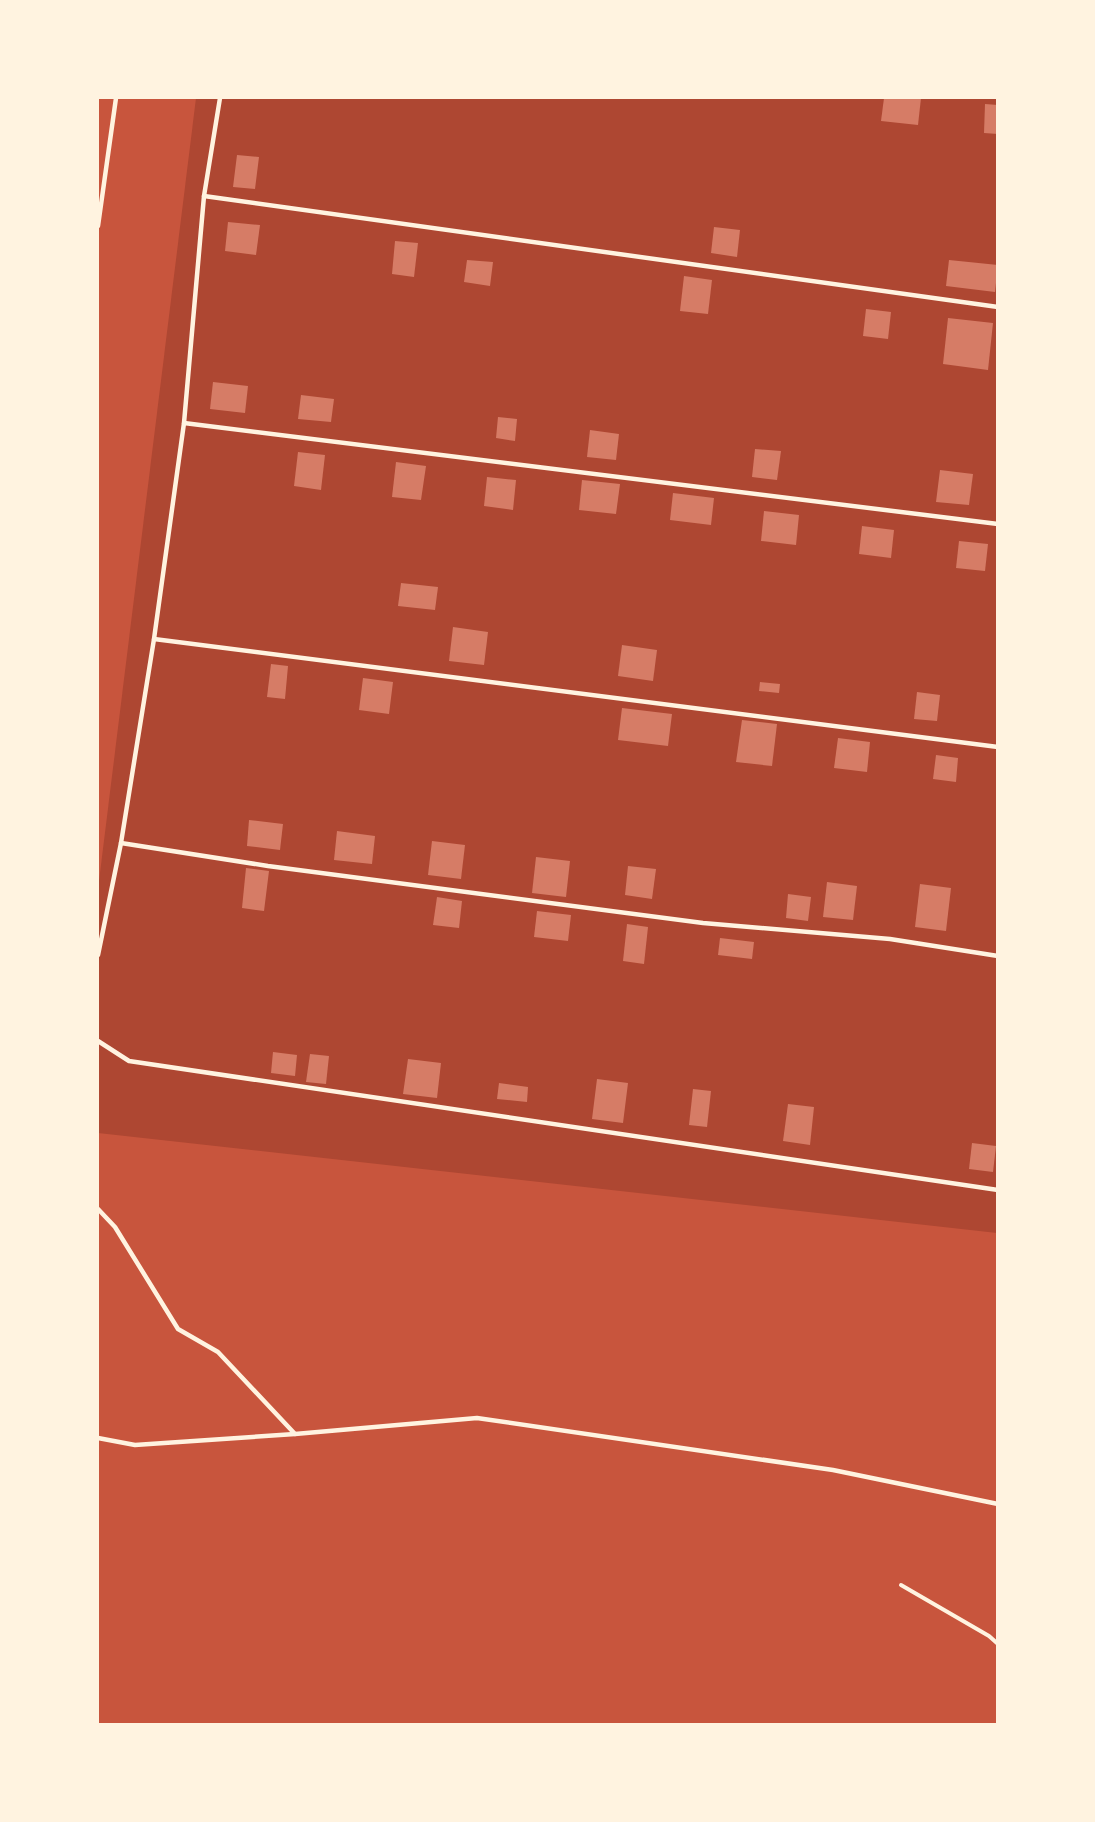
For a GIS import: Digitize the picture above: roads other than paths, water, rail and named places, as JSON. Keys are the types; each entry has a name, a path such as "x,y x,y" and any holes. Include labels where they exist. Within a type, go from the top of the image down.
{"lane":[{"path":"98,226 116,98"},
{"path":"98,955 121,843 154,639 184,423 204,196 220,98"},
{"path":"204,196 998,307"},
{"path":"184,423 998,524"},
{"path":"154,639 998,747"},
{"path":"121,843 280,868 703,924 890,939 998,956"},
{"path":"98,1041 129,1061 998,1190"},
{"path":"98,1209 115,1227 177,1329 218,1352 296,1434"},
{"path":"98,1438 135,1445 477,1418 833,1470 998,1504"}]}
